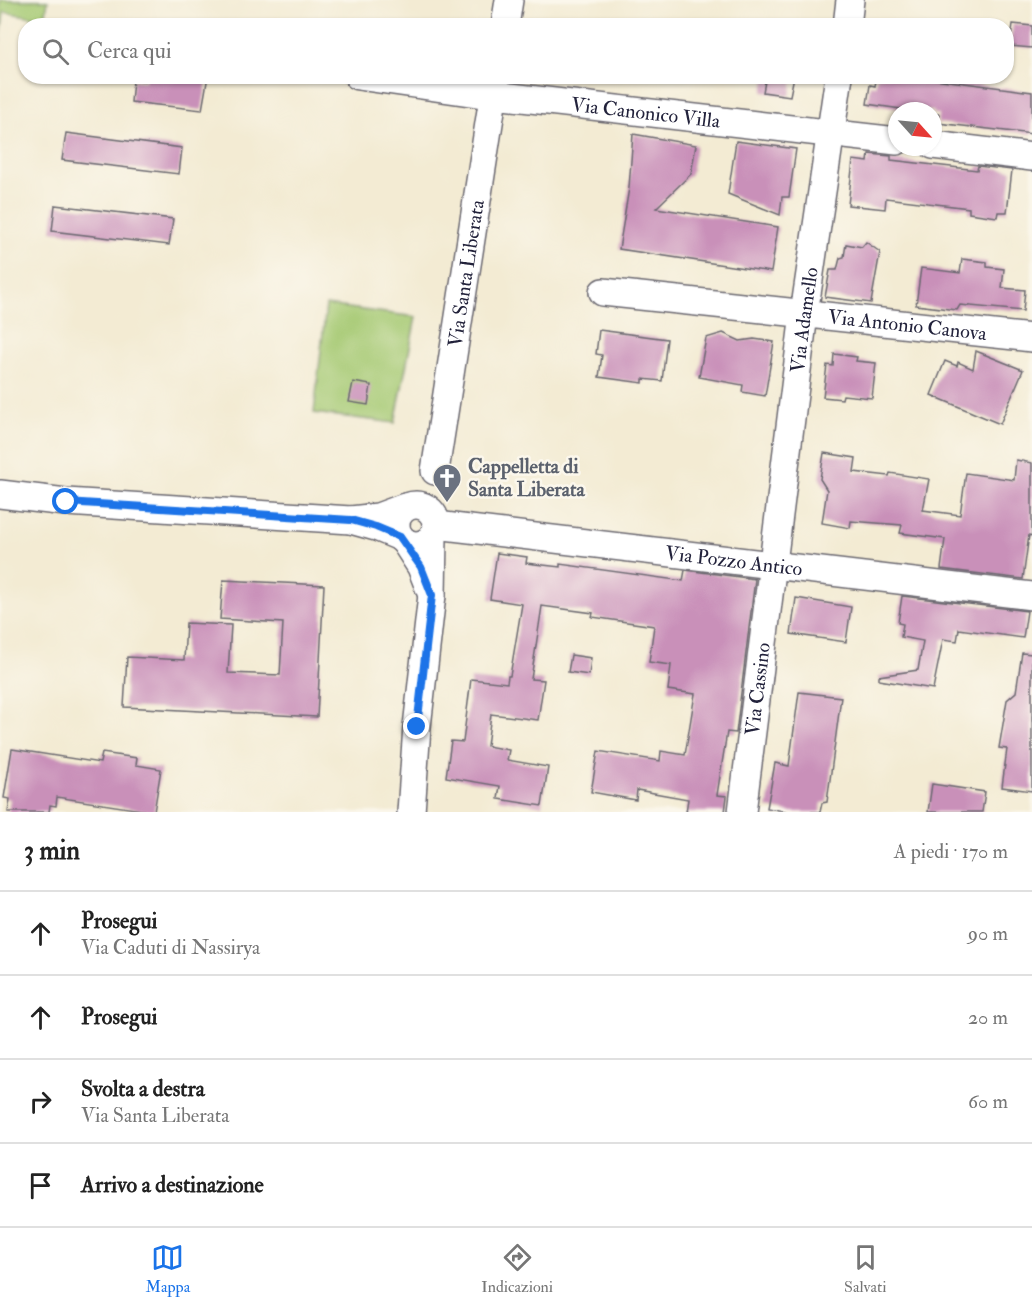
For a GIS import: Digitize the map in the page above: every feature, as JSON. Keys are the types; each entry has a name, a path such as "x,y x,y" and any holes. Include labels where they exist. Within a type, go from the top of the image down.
{"street":[{"path":"506,18 509,0"},
{"path":"848,18 850,0"},
{"name":"Via Canonico Villa","path":"468,84 888,140"},
{"name":"Via Adamello","path":"773,564 804,314 838,84"},
{"name":"Via Santa Liberata","path":"415,811 418,716 432,595 424,518 435,471 495,86"},
{"path":"942,146 1032,157"},
{"name":"Via Antonio Canova","path":"603,292 1032,338"},
{"path":"0,495 66,502 351,520 378,517 424,518 425,543 418,545 376,527 351,520"},
{"name":"Via Pozzo Antico","path":"424,518 1032,596"},
{"name":"Via Santa Liberata","path":"402,540 421,567 432,595"},
{"name":"Via Cassino","path":"741,812 773,564"}],"green space":[{"path":"0,0 48,0 45,18 4,12 0,43"},
{"path":"326,305 416,317 395,423 314,413"}],"building":[{"path":"1014,24 1032,26 1032,48 1014,46"},
{"path":"133,84 207,84 202,110 131,102"},
{"path":"764,84 792,84 790,96 763,92"},
{"path":"972,84 1032,92 1032,134 942,123 942,102 888,102 888,107 867,104 870,85"},
{"path":"66,133 182,148 179,174 62,160"},
{"path":"633,134 696,145 691,174 656,208 778,227 771,272 619,249 629,188"},
{"path":"736,141 796,149 789,197 782,197 780,215 728,194"},
{"path":"869,154 891,156 891,160 977,170 978,166 1012,170 1007,212 998,212 997,217 969,213 969,208 886,198 885,209 848,205 853,160 868,162"},
{"path":"55,205 173,219 169,245 52,231"},
{"path":"866,242 880,252 871,303 825,297 830,270 837,270 840,258 844,257 846,244 862,247"},
{"path":"962,259 987,262 987,267 1004,269 1002,288 1025,290 1023,311 960,305 957,310 916,305 921,268 960,273"},
{"path":"599,330 667,339 662,381 643,379 643,383 599,377 602,355 596,354"},
{"path":"723,333 740,341 754,339 774,342 765,396 742,392 743,385 699,377 706,338"},
{"path":"976,351 1023,370 1000,424 931,395 945,361 957,366 958,362 973,369"},
{"path":"834,354 857,357 856,361 876,363 872,398 843,395 842,399 823,397 827,365 833,366"},
{"path":"353,382 371,385 368,405 349,402"},
{"path":"824,453 856,458 854,472 889,476 890,473 929,479 923,510 960,515 966,473 1014,480 1016,460 1032,463 1032,536 1029,535 1023,579 941,569 945,539 900,533 902,525 851,521 850,528 822,523 827,490 820,479"},
{"path":"497,553 527,557 526,563 560,567 560,564 683,581 685,570 755,579 736,733 727,732 717,795 727,796 725,812 686,812 688,799 637,790 636,800 591,792 598,751 660,761 661,751 685,755 695,694 668,690 671,665 649,662 654,626 592,617 593,613 542,606 531,679 544,680 538,720 491,714 487,746 509,750 507,760 548,767 542,806 498,799 500,786 446,777 451,741 463,742 471,679 507,683 508,676 510,676 522,604 490,599"},
{"path":"223,580 324,585 317,717 124,707 127,657 184,660 186,623 231,625 228,673 280,675 283,623 220,619"},
{"path":"902,596 1027,611 1023,638 959,629 957,641 943,639 933,689 879,680 879,676 918,670 923,641 901,637 903,624 898,623"},
{"path":"796,598 851,607 846,642 791,634"},
{"path":"1022,653 1032,654 1032,791 1002,787 1007,749 999,748 1007,700 1016,692"},
{"path":"571,655 591,658 589,675 568,672"},
{"path":"799,692 841,697 827,802 822,803 820,812 789,812 767,808 775,763 789,766"},
{"path":"12,749 100,763 102,753 137,758 136,765 161,769 154,812 57,797 56,806 50,805 49,812 8,812 10,799 4,798"},
{"path":"932,784 985,792 982,812 928,812"}],"place":[{"name":"Cappelletta di Santa Liberata","path":"447,504"}],"route":[{"path":"66,502 351,520 400,537 421,567 432,595 417,727"}]}
